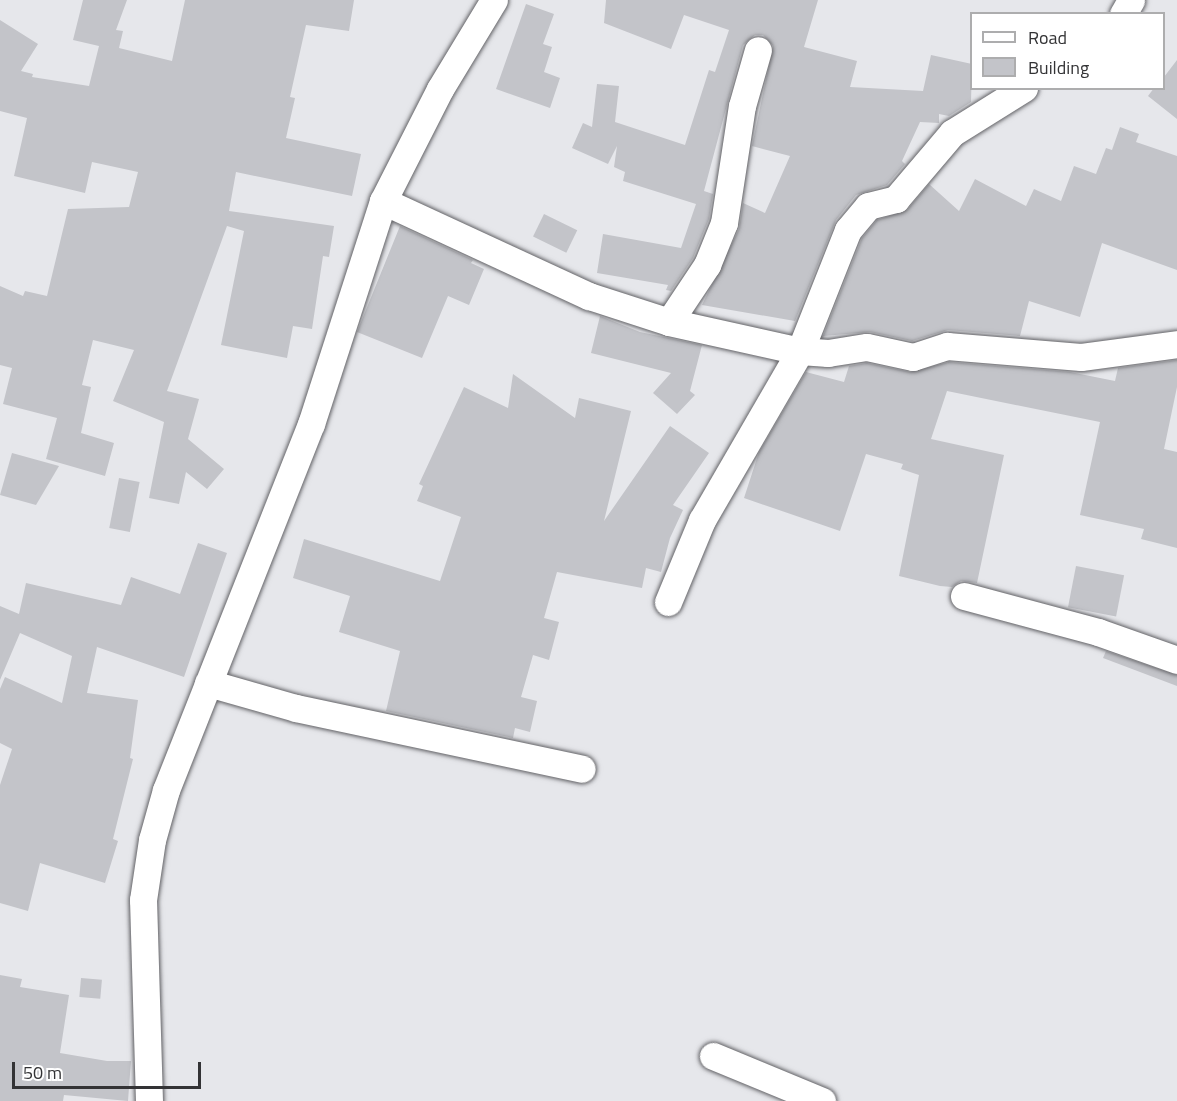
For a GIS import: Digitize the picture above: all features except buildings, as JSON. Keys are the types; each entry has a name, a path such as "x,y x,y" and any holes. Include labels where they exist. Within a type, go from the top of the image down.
{"street":[{"path":"149,1101 143,900 152,840 208,683 311,424 383,201 440,89 494,0"},
{"path":"669,322 707,265 724,223 733,150 758,50"},
{"path":"668,602 702,520 800,351 848,230 868,206 896,199 952,133 1021,90"},
{"path":"383,201 589,296 669,322 800,351 828,353 867,347 913,357 947,346 1081,357 1177,344"},
{"path":"964,596 1098,632 1177,660"},
{"path":"208,683 296,708 582,769"},
{"path":"713,1056 822,1101"}]}
